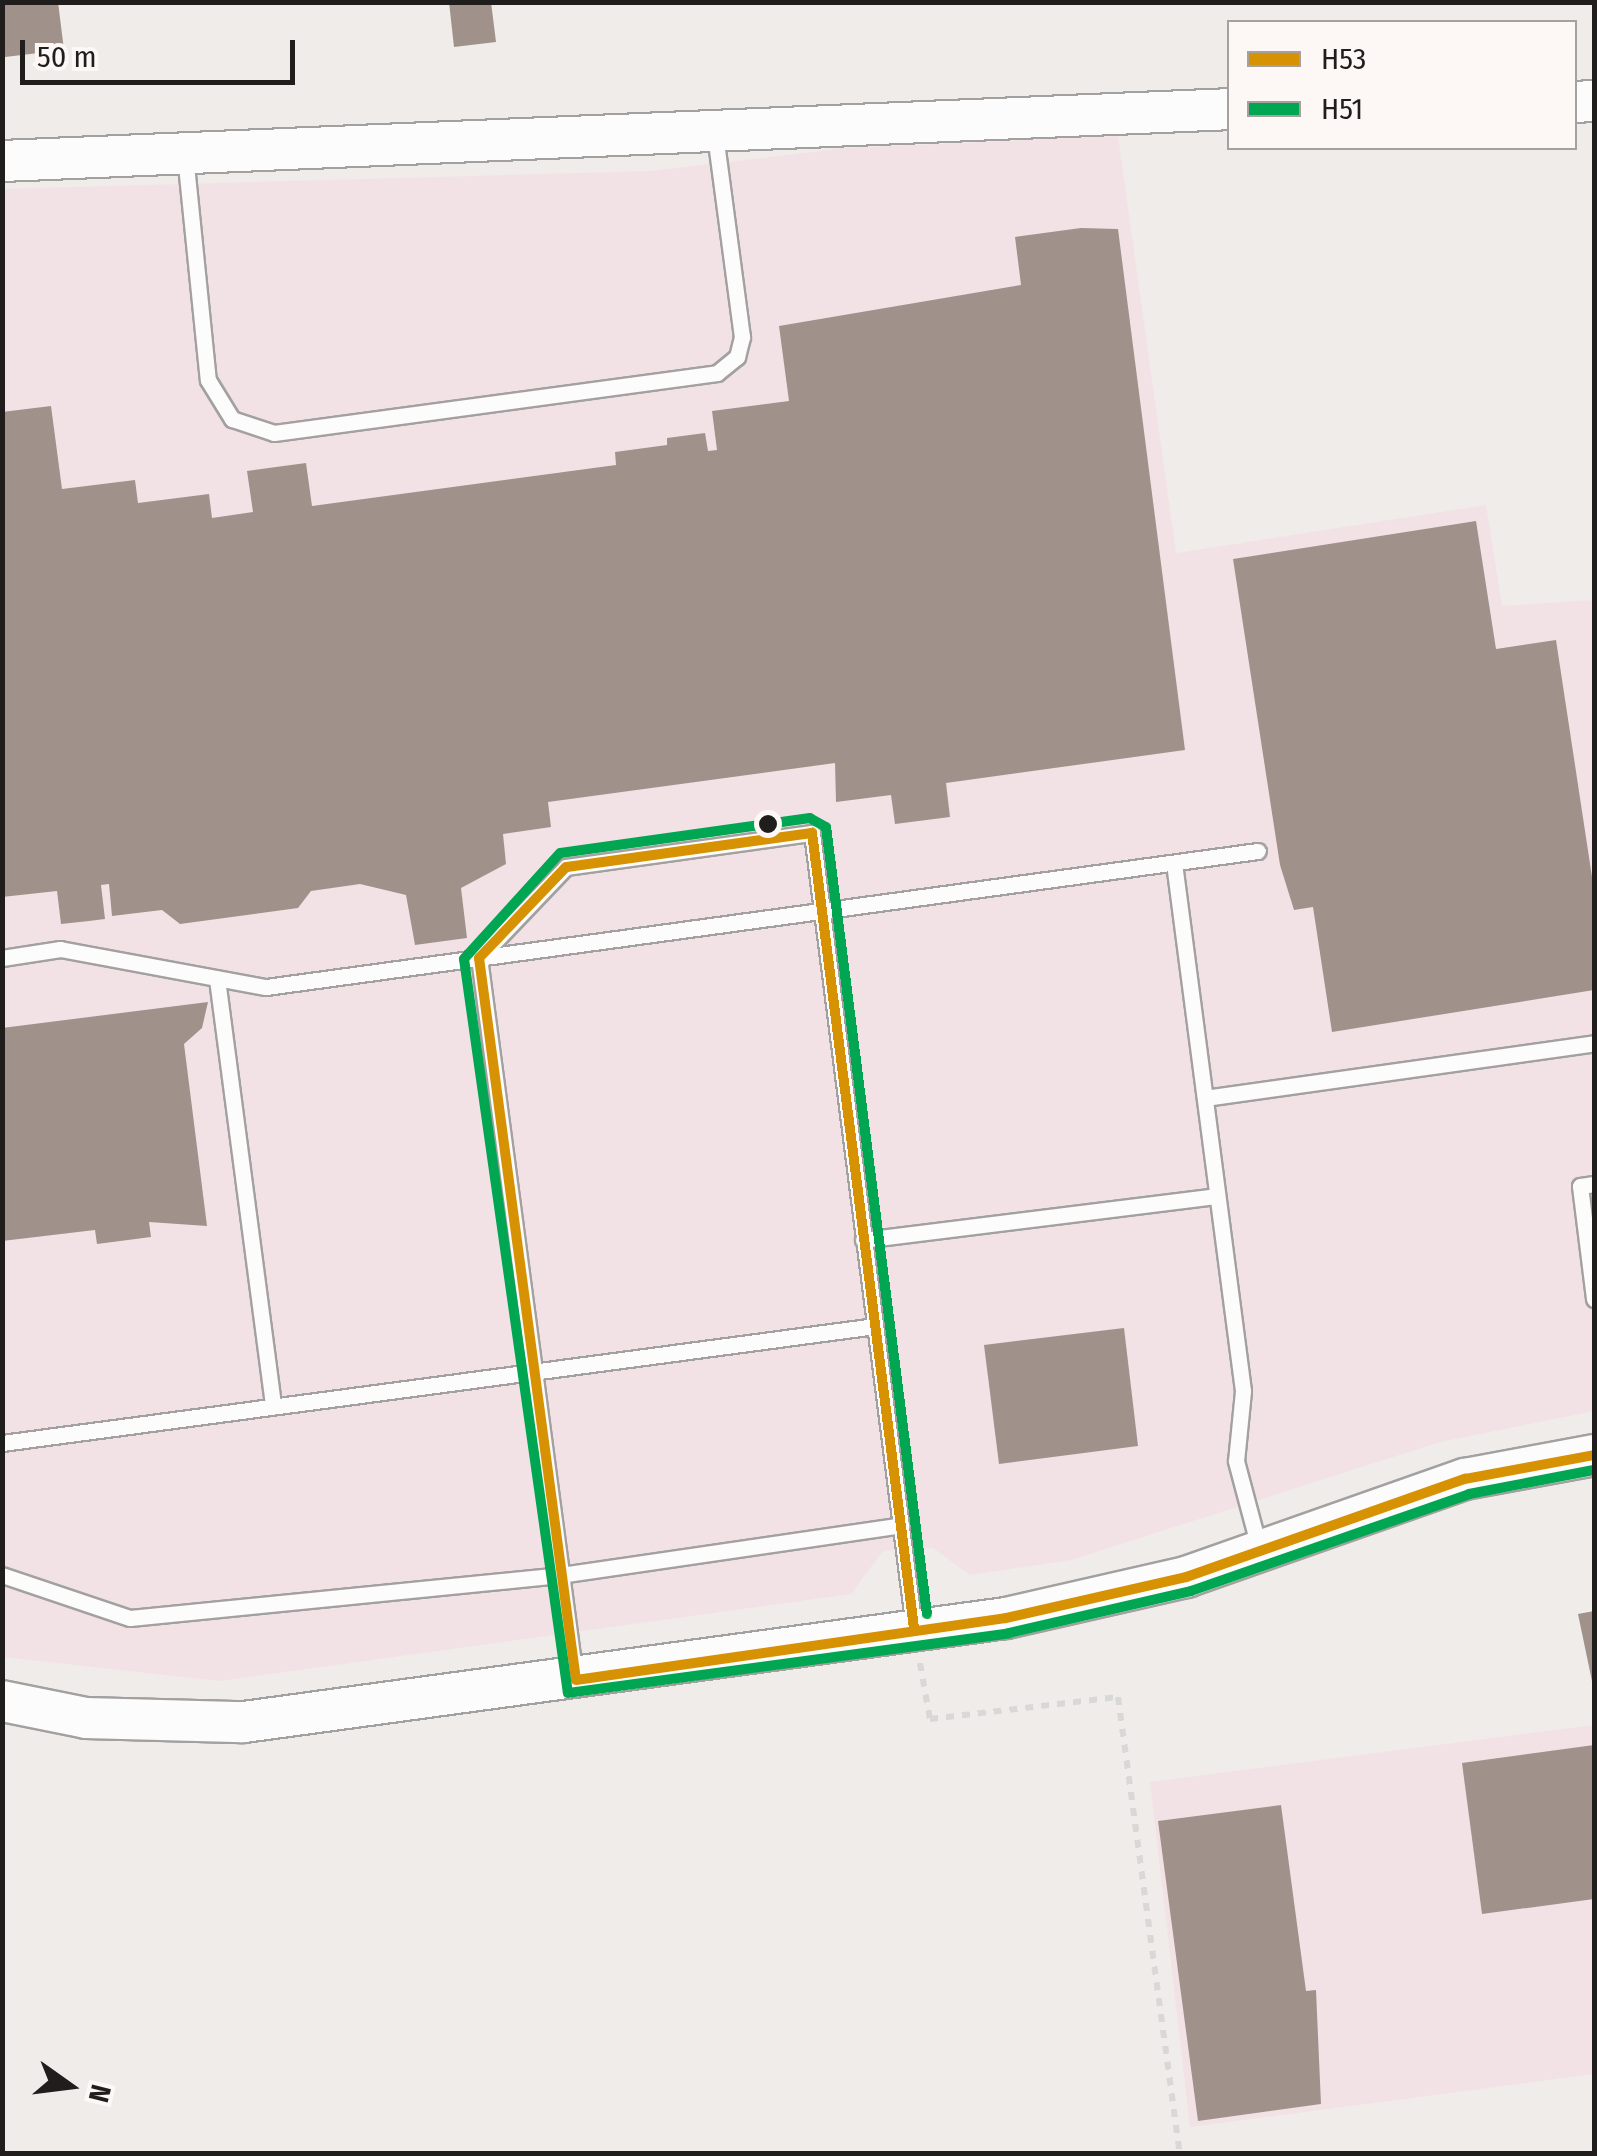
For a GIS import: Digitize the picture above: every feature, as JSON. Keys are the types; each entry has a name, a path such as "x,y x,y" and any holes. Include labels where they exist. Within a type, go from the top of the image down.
{"street":[{"path":"2,161 715,134 1227,109"},
{"path":"2,1701 168,1725 576,1680 914,1628 1006,1618 1260,1552 1465,1479 1594,1455"}],"lane":[{"path":"185,155 208,380 232,419 274,433 717,373 737,357 742,336 715,134"},
{"path":"479,958 566,866 812,833 914,1628"},
{"path":"2,958 60,949 266,987 1258,852"},
{"path":"1174,863 1243,1391 1236,1460 1260,1552"},
{"path":"479,958 576,1680"},
{"path":"217,980 273,1406"},
{"path":"1205,1098 1594,1043"},
{"path":"1594,1184 1580,1186 1594,1299"},
{"path":"863,1240 1216,1196"},
{"path":"2,1443 875,1326"},
{"path":"2,1575 130,1618 560,1575 901,1525"}],"path":[{"path":"914,1628 930,1719 1118,1696 1180,2154"}],"shaded area":[{"path":"1118,136 1176,553 1486,505 1502,606 1594,600 1594,1411 1440,1442 1071,1560 970,1575 933,1548 883,1551 851,1594 219,1681 3,1657 2,189 651,171 846,148"},
{"path":"1594,1725 1594,2074 1190,2127 1150,1782"}],"building":[{"path":"2,2 58,2 64,50 5,57"},
{"path":"449,2 491,2 496,42 454,47"},
{"path":"1081,228 1118,229 1185,750 946,783 950,817 895,824 891,795 836,802 835,763 548,802 551,827 503,834 506,864 461,888 467,938 415,945 406,895 360,884 311,891 298,908 180,924 162,910 112,916 109,884 101,885 105,919 89,921 61,924 57,891 2,897 2,412 51,406 62,489 135,480 138,503 209,494 212,518 253,512 247,471 276,467 306,463 312,506 616,465 615,452 667,445 667,438 705,433 708,451 717,450 712,411 789,401 779,326 1021,285 1015,237"},
{"path":"1476,521 1496,649 1556,640 1594,890 1594,990 1332,1032 1313,907 1294,910 1280,865 1233,559"},
{"path":"208,1002 202,1028 184,1044 207,1226 149,1222 151,1237 97,1244 95,1230 2,1241 2,1028"},
{"path":"1124,1328 1138,1446 999,1464 984,1345"},
{"path":"1594,1611 1594,1686 1593,1686 1578,1614"},
{"path":"1594,1745 1594,1899 1482,1914 1462,1763"},
{"path":"1281,1805 1306,1991 1316,1990 1321,2104 1198,2121 1158,1821"}],"transit line":[{"name":"H51","path":"927,1614 826,827 810,818 560,853 464,959 568,1693 1009,1633 1191,1591 1469,1494 1594,1470"},
{"name":"H53","path":"914,1628 812,833 566,867 479,958 576,1680 1006,1618 1186,1577 1465,1479 1594,1455"}]}
